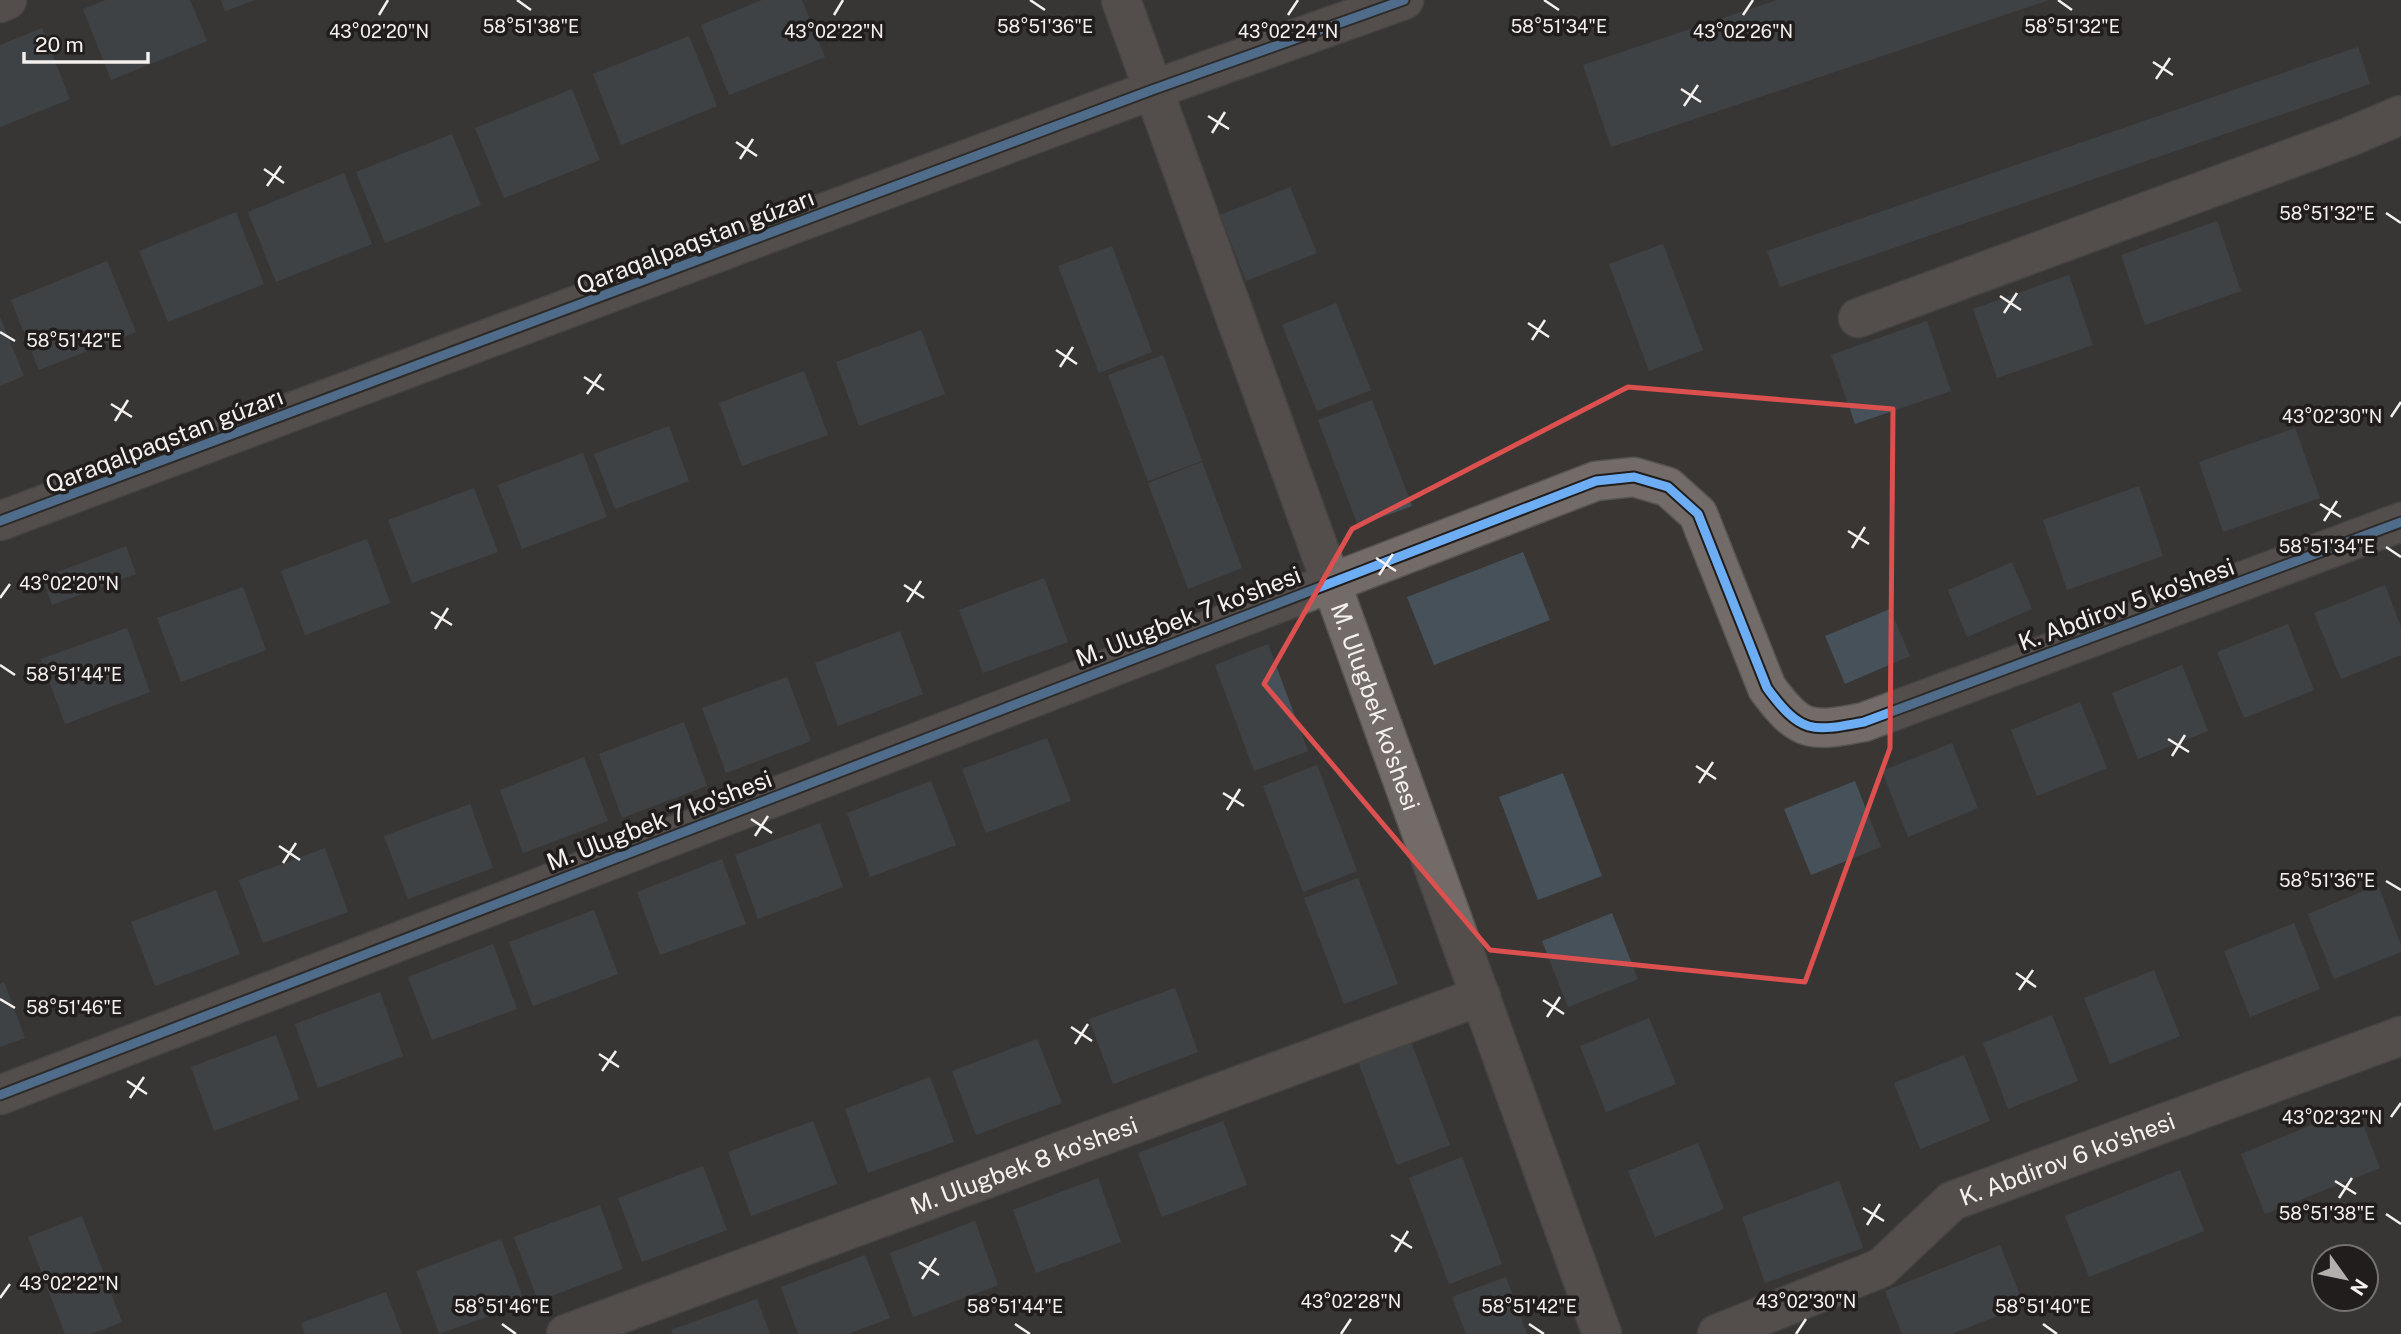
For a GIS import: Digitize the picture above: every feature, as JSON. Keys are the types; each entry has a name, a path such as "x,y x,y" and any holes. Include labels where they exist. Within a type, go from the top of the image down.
{"street":[{"path":"0,3 8,0"},
{"name":"M. Ulugbek ko'shesi","path":"1121,0 1602,1334"},
{"name":"Qaraqalpaqstan gúzarı","path":"0,521 1152,90 1404,0"},
{"path":"1858,318 2349,137 2401,115"},
{"name":"K. Abdirov 5 ko'shesi","path":"1332,581 1596,481 1634,477 1668,487 1698,514 1767,688 1799,723 1823,730 1864,722 2401,522"},
{"name":"M. Ulugbek 7 ko'shesi","path":"0,1095 1332,581"},
{"name":"M. Ulugbek 8 ko'shesi","path":"566,1334 1481,996"},
{"name":"K. Abdirov 6 ko'shesi","path":"1717,1334 1881,1268 1952,1201 2401,1036"}],"highlighted area":[{"path":"1628,387 1893,409 1890,748 1805,982 1490,950 1264,684 1352,529"}],"building":[{"path":"106,0 190,0 207,41 111,80 83,9"},
{"path":"221,0 255,0 225,11"},
{"path":"762,0 802,0 825,57 729,95 701,25"},
{"path":"1777,0 2049,0 1611,147 1583,65"},
{"path":"42,28 70,99 0,127 0,45"},
{"path":"689,36 717,106 621,145 593,74"},
{"path":"2358,47 2370,84 1780,287 1767,251"},
{"path":"572,89 600,160 504,198 475,128"},
{"path":"452,134 481,205 385,243 356,172"},
{"path":"344,173 372,244 276,282 248,212"},
{"path":"1290,187 1317,253 1246,281 1220,215"},
{"path":"236,212 264,284 168,322 139,251"},
{"path":"2217,221 2241,291 2145,325 2121,255"},
{"path":"1663,244 1703,350 1649,371 1609,264"},
{"path":"1112,246 1152,352 1099,373 1058,266"},
{"path":"107,261 136,332 39,370 11,300"},
{"path":"2069,275 2093,345 1997,378 1973,309"},
{"path":"1336,303 1371,390 1317,411 1282,325"},
{"path":"0,317 24,376 0,386"},
{"path":"1927,321 1951,391 1855,424 1831,355"},
{"path":"921,330 945,394 859,426 836,362"},
{"path":"1163,355 1202,461 1148,481 1108,375"},
{"path":"804,371 828,435 742,466 719,403"},
{"path":"1372,400 1412,506 1358,526 1318,420"},
{"path":"669,426 689,481 615,509 594,454"},
{"path":"2295,428 2320,498 2223,532 2199,462"},
{"path":"583,453 607,517 522,549 498,485"},
{"path":"1202,462 1242,568 1188,589 1148,483"},
{"path":"2139,486 2163,556 2067,590 2043,520"},
{"path":"474,488 498,552 412,583 388,520"},
{"path":"367,539 390,603 305,635 281,571"},
{"path":"126,546 136,574 52,605 42,578"},
{"path":"1523,552 1550,620 1434,665 1407,597"},
{"path":"2012,562 2032,609 1967,637 1948,590"},
{"path":"1044,578 1068,642 983,673 959,610"},
{"path":"2385,585 2401,627 2401,655 2341,679 2314,613"},
{"path":"243,587 266,650 181,682 157,618"},
{"path":"1890,609 1910,656 1845,684 1825,636"},
{"path":"2288,624 2314,690 2244,718 2217,652"},
{"path":"127,628 150,692 65,724 41,659"},
{"path":"900,631 923,694 838,726 815,663"},
{"path":"1268,644 1308,751 1254,771 1215,665"},
{"path":"2182,665 2208,731 2138,759 2112,693"},
{"path":"787,677 811,741 726,773 702,708"},
{"path":"2080,702 2107,768 2037,796 2011,730"},
{"path":"684,722 707,786 622,818 599,754"},
{"path":"1047,738 1071,801 986,833 962,769"},
{"path":"1952,743 1978,808 1908,837 1882,771"},
{"path":"584,757 608,821 523,853 500,790"},
{"path":"1317,765 1357,871 1303,892 1263,786"},
{"path":"1563,773 1602,876 1538,900 1499,797"},
{"path":"931,781 956,845 870,877 847,813"},
{"path":"1855,781 1881,847 1811,875 1784,809"},
{"path":"470,804 493,868 408,899 384,836"},
{"path":"820,823 843,887 758,919 735,855"},
{"path":"325,848 348,912 263,943 239,880"},
{"path":"722,859 746,924 660,955 637,892"},
{"path":"1358,878 1398,984 1344,1004 1304,898"},
{"path":"2378,885 2401,945 2401,952 2334,979 2308,914"},
{"path":"216,890 240,954 155,986 131,922"},
{"path":"594,910 618,974 533,1006 509,942"},
{"path":"1612,913 1638,979 1568,1007 1542,941"},
{"path":"2294,923 2320,989 2250,1017 2224,951"},
{"path":"493,944 517,1009 432,1040 408,977"},
{"path":"2154,970 2180,1036 2110,1064 2084,998"},
{"path":"4,982 25,1038 0,1047 0,984"},
{"path":"1175,988 1198,1052 1113,1084 1089,1019"},
{"path":"380,992 403,1056 318,1088 295,1024"},
{"path":"2052,1015 2078,1081 2008,1109 1983,1043"},
{"path":"1649,1018 1676,1084 1606,1112 1580,1046"},
{"path":"276,1035 299,1099 214,1131 191,1067"},
{"path":"1037,1039 1062,1103 976,1135 952,1071"},
{"path":"1410,1039 1450,1145 1397,1165 1357,1059"},
{"path":"1964,1055 1990,1121 1920,1149 1894,1083"},
{"path":"930,1077 954,1142 868,1173 845,1109"},
{"path":"2356,1107 2380,1168 2265,1214 2241,1154"},
{"path":"813,1121 837,1184 751,1216 728,1152"},
{"path":"1223,1121 1247,1185 1162,1217 1138,1153"},
{"path":"1698,1143 1724,1209 1655,1237 1628,1171"},
{"path":"1462,1157 1502,1264 1449,1284 1409,1178"},
{"path":"703,1166 727,1230 642,1262 618,1198"},
{"path":"2180,1170 2204,1231 2089,1277 2065,1216"},
{"path":"1098,1178 1121,1242 1036,1273 1013,1210"},
{"path":"1839,1181 1863,1248 1765,1283 1742,1217"},
{"path":"600,1205 623,1269 538,1301 514,1237"},
{"path":"82,1216 122,1322 91,1334 65,1334 28,1237"},
{"path":"975,1221 998,1285 913,1317 890,1253"},
{"path":"501,1239 525,1303 439,1334 416,1271"},
{"path":"2000,1245 2024,1305 1952,1334 1902,1334 1885,1291"},
{"path":"865,1255 890,1318 848,1334 798,1334 781,1287"},
{"path":"1506,1277 1527,1334 1466,1334 1452,1297"},
{"path":"386,1292 402,1334 305,1334 301,1323"},
{"path":"757,1299 770,1334 673,1334 671,1330"}],"cycle path":[{"path":"0,521 1152,90 1404,0"},
{"path":"0,1095 1596,481 1634,477 1668,487 1698,514 1767,688 1799,722 1819,728 1864,722 2401,522"}]}
